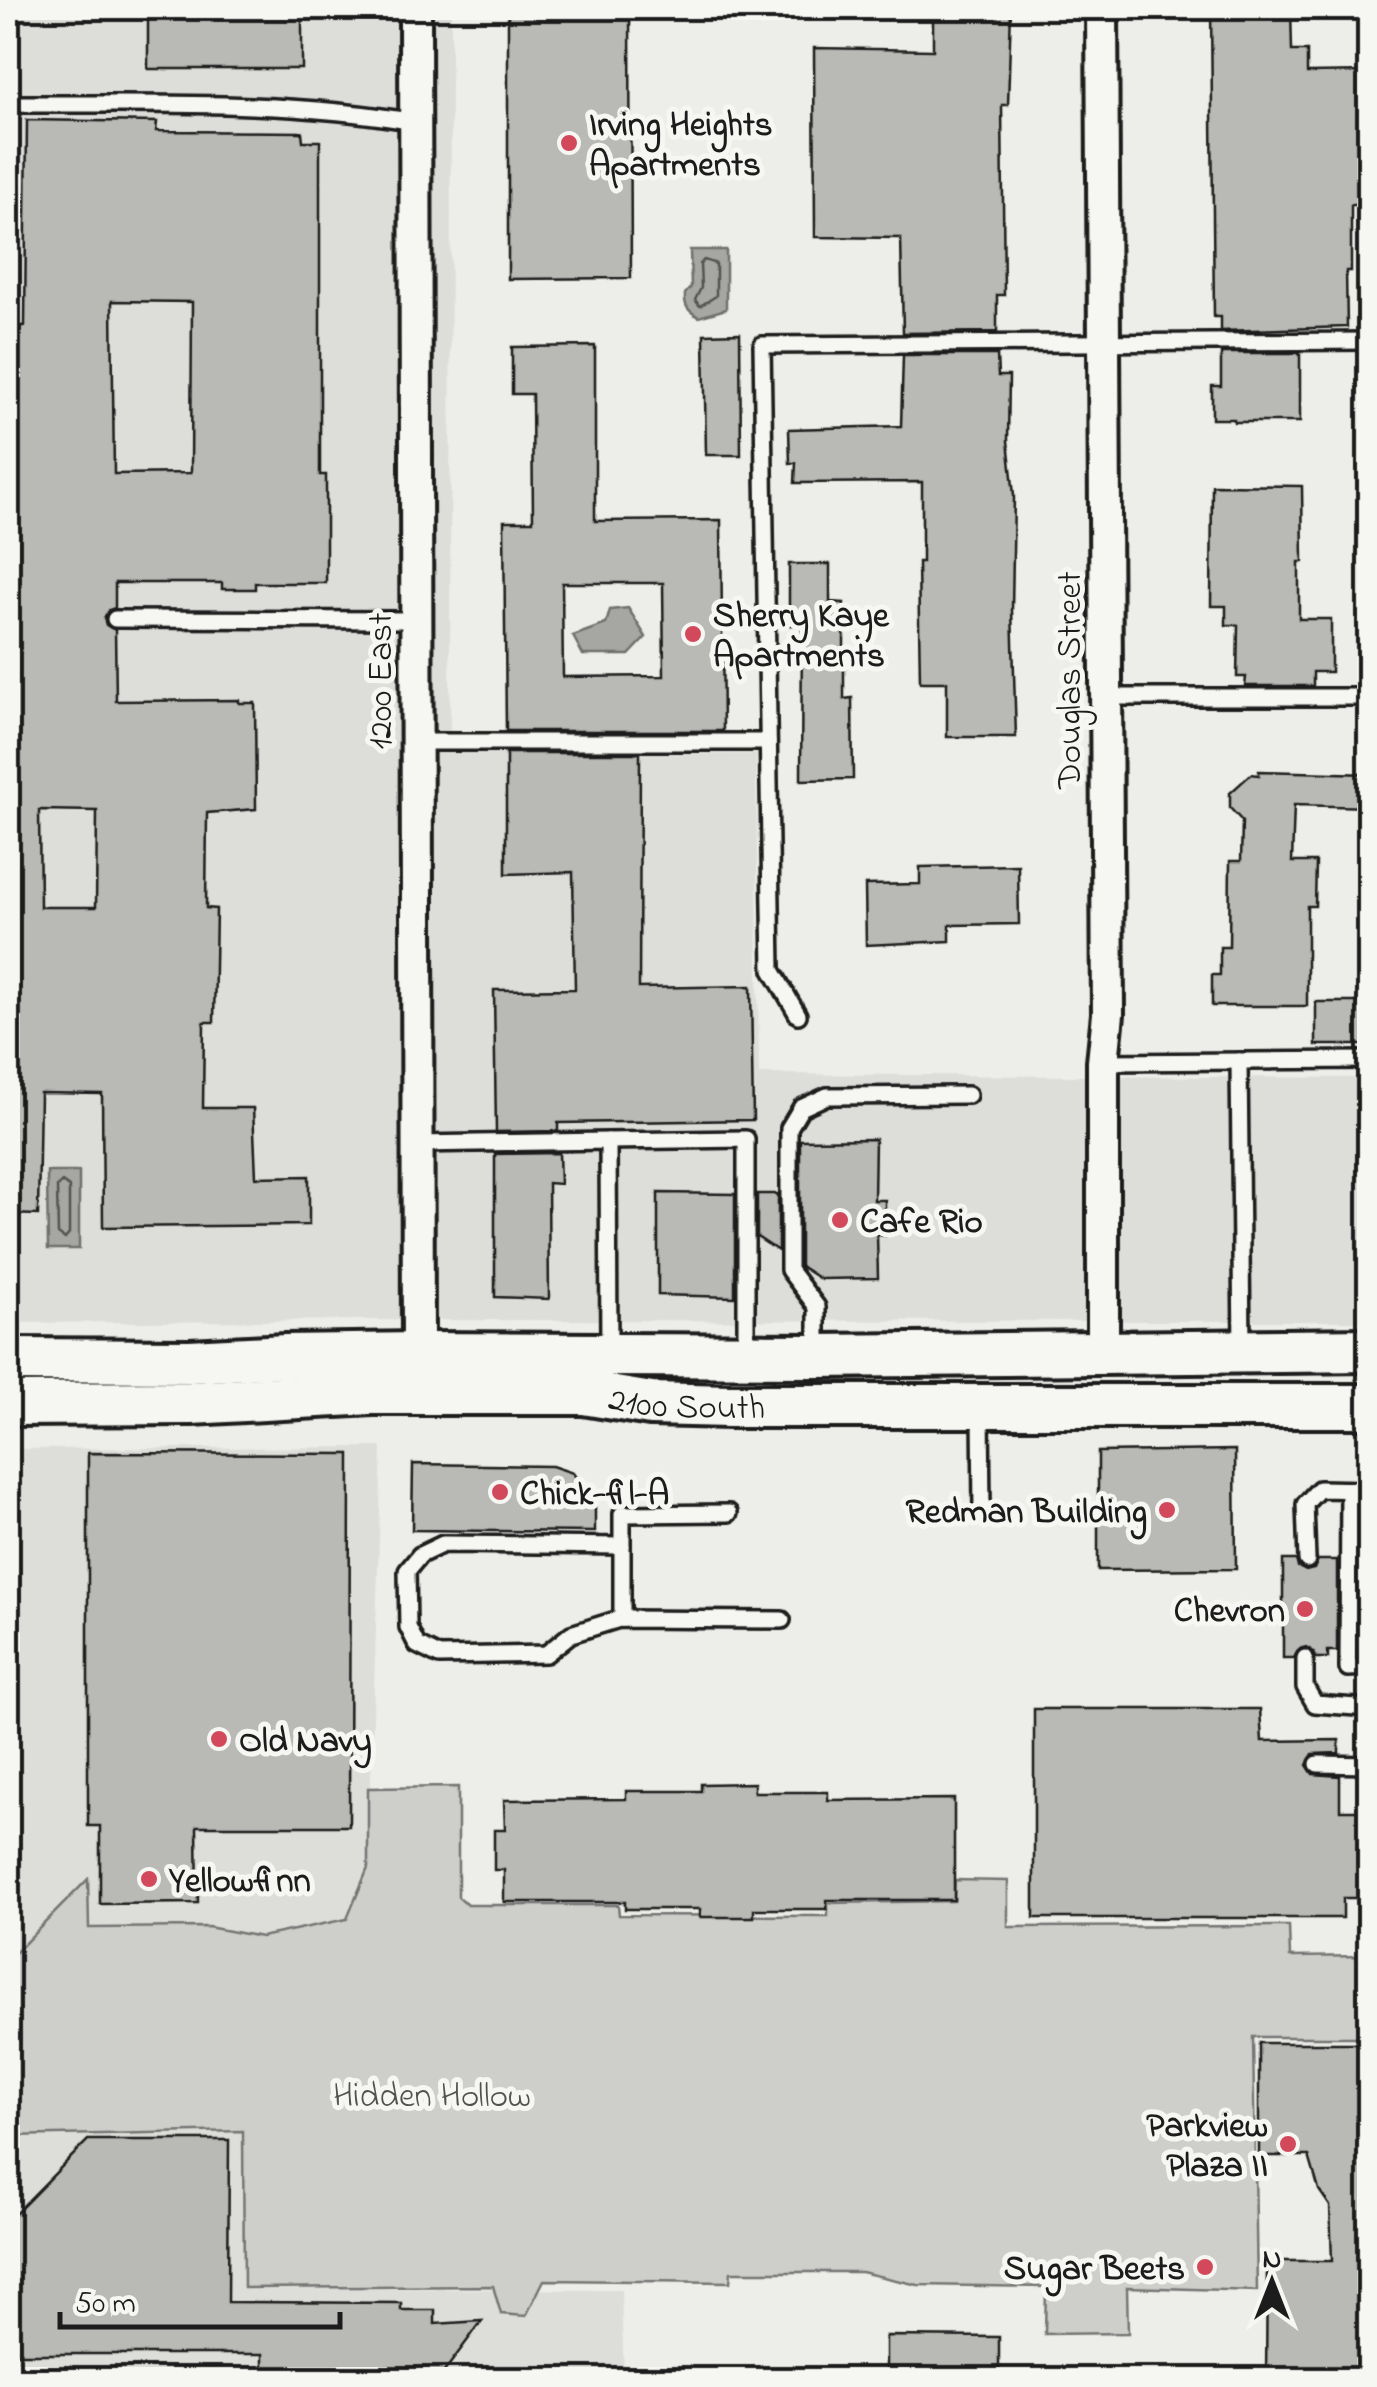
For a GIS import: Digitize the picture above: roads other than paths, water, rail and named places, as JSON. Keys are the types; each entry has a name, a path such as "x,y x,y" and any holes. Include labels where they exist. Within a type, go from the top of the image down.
{"main road":[{"name":"2100 South","path":"8,1360 1370,1350"},
{"path":"729,1406 735,1398 755,1389 793,1381 1073,1378 1090,1372 1103,1353"},
{"path":"11,1404 17,1389 32,1382 159,1380 176,1374 190,1361"},
{"name":"2100 South","path":"11,1404 190,1403 372,1393 584,1393 651,1404 729,1406 1370,1406"}],"street":[{"name":"1200 East","path":"415,8 418,1354"},
{"name":"Douglas Street","path":"1102,8 1108,1014 1102,1062 1103,1353"}],"lane":[{"path":"8,104 210,105 370,114 415,122"},
{"path":"798,1015 772,970 762,345 1370,341"},
{"path":"115,619 416,620"},
{"path":"1106,697 1370,697"},
{"path":"416,742 768,742"},
{"path":"1239,1060 1242,1352"},
{"path":"1102,1062 1370,1060"},
{"path":"818,1356 816,1307 788,1270 788,1128 802,1108 827,1096 968,1095"},
{"path":"418,1144 746,1140 746,1355"},
{"path":"608,1141 609,1355"},
{"path":"982,1406 982,1512"},
{"path":"1307,1560 1305,1504 1318,1489 1370,1490"},
{"path":"1349,1490 1348,1668 1370,1668"},
{"path":"622,1618 622,1514 728,1513"},
{"path":"622,1546 442,1544 420,1555 407,1571 408,1627 418,1645 439,1656 546,1654 571,1634 622,1618 782,1620"},
{"path":"1305,1658 1305,1687 1315,1704 1370,1708"},
{"path":"1318,1764 1370,1765"}],"water":[{"path":"690,250 726,250 726,309 699,317 688,308 685,294 691,287"},
{"path":"628,608 646,637 629,655 583,655 573,636 606,624 610,610"},
{"path":"47,1172 79,1172 79,1249 48,1249"}],"place":[{"name":"Irving Heights Apartments","path":"569,143"},
{"name":"Sherry Kaye Apartments","path":"693,634"},
{"name":"Cafe Rio","path":"840,1220"},
{"name":"Chick-fil-A","path":"500,1492"},
{"name":"Redman Building","path":"1167,1510"},
{"name":"Chevron","path":"1305,1609"},
{"name":"Old Navy","path":"219,1739"},
{"name":"Yellowfinn","path":"149,1879"},
{"name":"Parkview Plaza II","path":"1288,2144"},
{"name":"Sugar Beets","path":"1205,2267"}],"park label":[{"name":"Hidden Hollow","path":"432,2094"}]}
